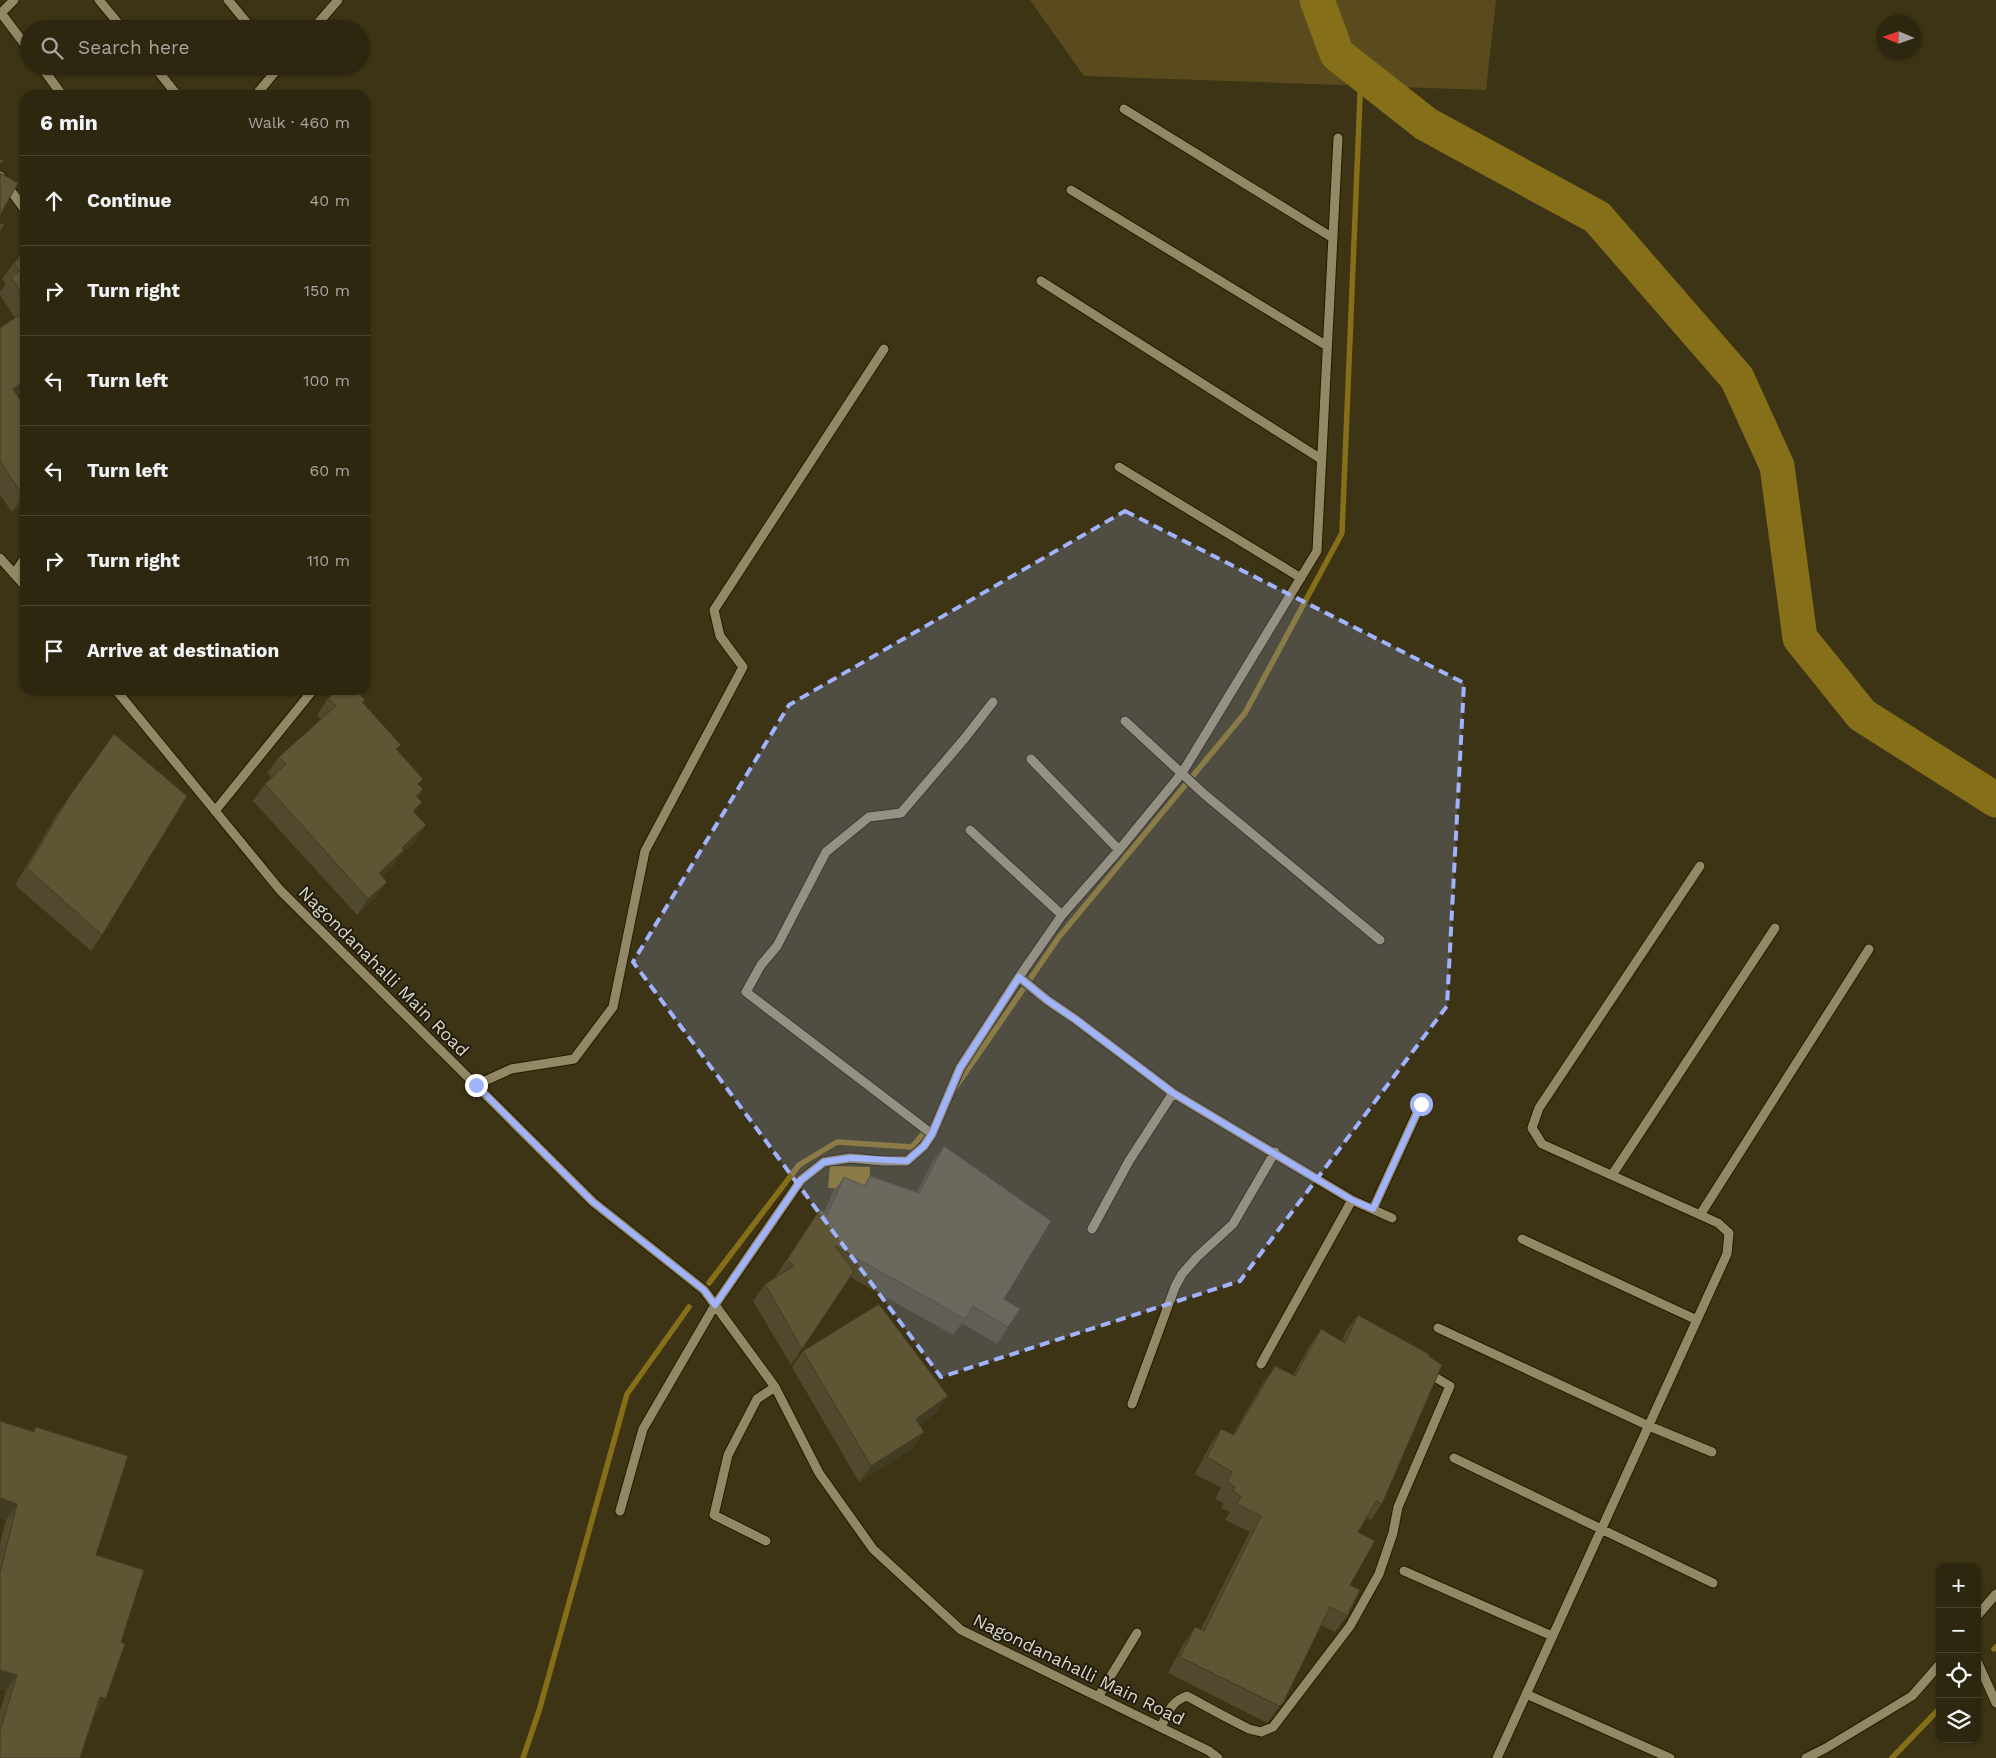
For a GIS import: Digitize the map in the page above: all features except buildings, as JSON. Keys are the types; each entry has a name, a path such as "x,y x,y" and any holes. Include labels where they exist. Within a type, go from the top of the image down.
{"street":[{"path":"14,0 0,13 20,39"},
{"path":"99,0 116,20"},
{"path":"228,0 245,20"},
{"path":"321,20 338,0"},
{"path":"48,75 58,90"},
{"path":"161,75 173,90"},
{"path":"260,90 273,75"},
{"path":"1124,109 1333,238"},
{"path":"620,1511 643,1429 715,1305 801,1180 824,1162 850,1158 907,1161 924,1146 932,1134 960,1068 1019,977 1062,915 1119,850 1182,773 1316,551 1338,138"},
{"path":"0,176 20,203"},
{"path":"1071,190 1327,346"},
{"path":"1041,281 1321,459"},
{"path":"476,1085 511,1069 574,1059 613,1007 645,851 743,667 720,636 714,610 884,349"},
{"path":"1119,467 1300,578"},
{"path":"0,558 20,581"},
{"path":"14,574 20,565"},
{"name":"Nagondanahalli Main Road","path":"120,695 280,890 593,1202 704,1290 775,1387 819,1473 873,1549 961,1630 1209,1750 1218,1758"},
{"path":"215,811 309,695"},
{"path":"932,1134 746,992 761,964 777,946 826,852 869,817 901,813 993,702"},
{"path":"1125,721 1182,773 1380,940"},
{"path":"1031,759 1119,850"},
{"path":"970,830 1062,915"},
{"path":"1497,1758 1727,1254 1729,1233 1718,1223 1542,1144 1532,1128 1539,1108 1700,866"},
{"path":"1612,1175 1775,928"},
{"path":"1700,1215 1869,949"},
{"path":"1019,977 1047,1000 1173,1093 1275,1152 1352,1200 1392,1218"},
{"path":"1092,1229 1128,1161 1173,1093"},
{"path":"1373,1209 1421,1104"},
{"path":"1132,1404 1175,1286 1182,1274 1197,1257 1233,1224 1275,1152"},
{"path":"1261,1364 1352,1200"},
{"path":"1522,1239 1697,1320"},
{"path":"1438,1328 1649,1426 1712,1452"},
{"path":"1161,1727 1171,1705 1178,1698 1187,1696 1249,1729 1261,1732 1273,1727 1350,1626 1379,1574 1393,1533 1398,1507 1450,1386 1422,1369"},
{"path":"766,1541 714,1515 728,1455 757,1399 775,1387"},
{"path":"1454,1458 1713,1582"},
{"path":"1404,1570 1552,1636"},
{"path":"1981,1611 1996,1594"},
{"path":"1098,1697 1137,1633"},
{"path":"1806,1758 1912,1696 1936,1669"},
{"path":"1981,1670 1996,1703"},
{"path":"1526,1694 1670,1758"}],"highlighted area":[{"path":"1125,511 1464,683 1447,1006 1240,1281 941,1377 633,962 789,705"}],"shaded area":[{"path":"1030,0 1496,0 1486,90 1084,76"},
{"path":"830,1166 870,1167 869,1190 828,1188"}],"waterway":[{"path":"1317,0 1337,54 1426,124 1597,217 1737,378 1777,466 1800,638 1862,715 1996,800"},
{"path":"955,1088 1059,937 1245,713 1342,533 1361,72"},
{"path":"709,1283 799,1165 837,1142 912,1147 922,1135"},
{"path":"523,1758 539,1711 627,1394 689,1307"},
{"path":"1892,1758 1936,1712"}],"route":[{"path":"476,1085 593,1202 704,1290 715,1305 801,1180 824,1162 850,1158 907,1161 924,1146 932,1134 960,1068 1019,977 1047,1000 1173,1093 1275,1152 1352,1200 1373,1209 1421,1104"}]}
